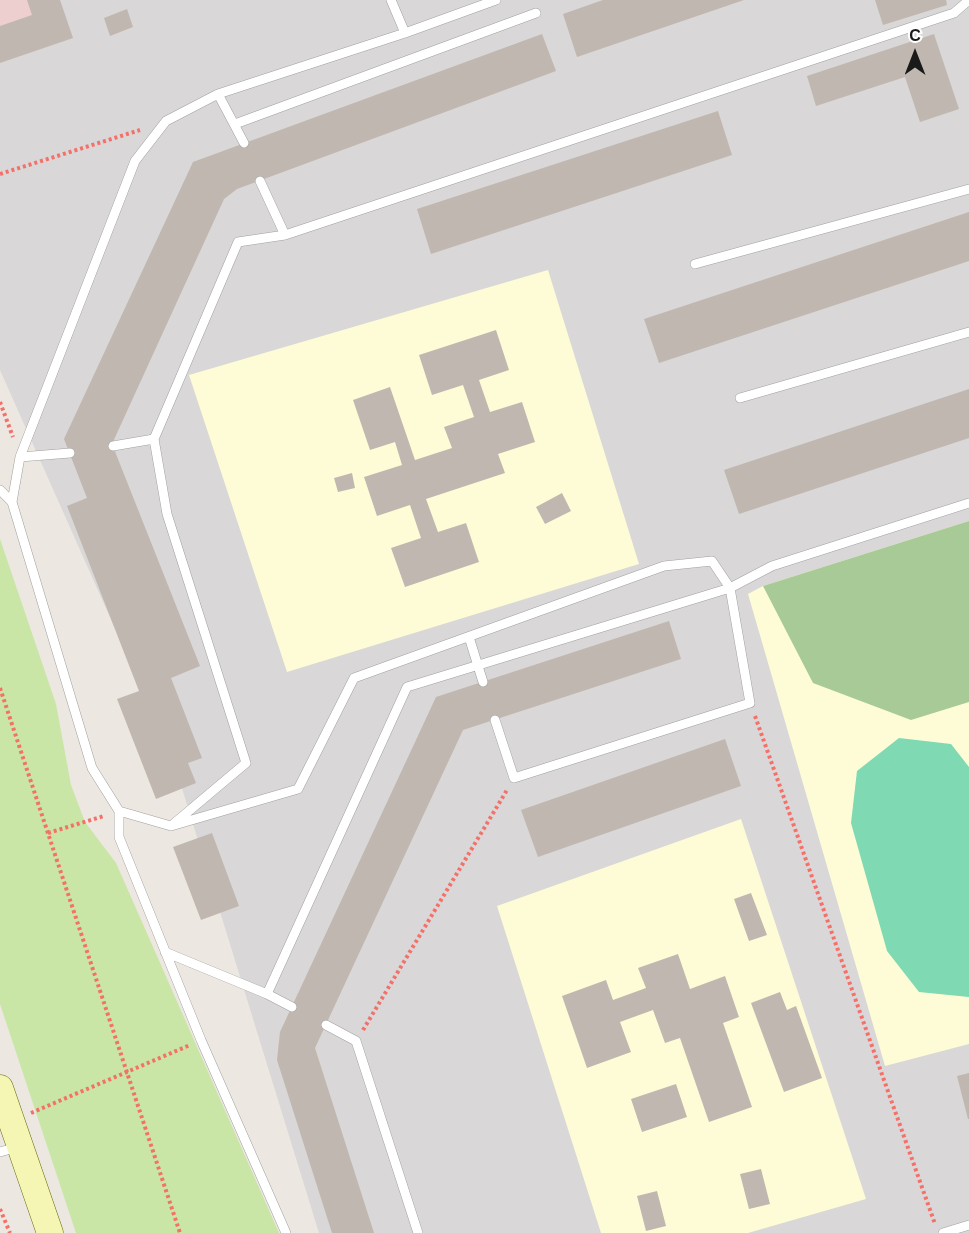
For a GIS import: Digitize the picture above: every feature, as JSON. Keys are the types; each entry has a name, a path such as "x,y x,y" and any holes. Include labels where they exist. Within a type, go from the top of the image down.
{"street":[{"path":"0,1088 11,1122 10,1150 50,1233"}],"lane":[{"path":"390,0 405,33"},
{"path":"286,1233 201,1040 119,837 119,811 92,768 12,502 20,457 135,161 166,121 218,94 405,33 496,0"},
{"path":"171,826 246,763 166,514 154,438 238,242 285,235 954,13 969,0"},
{"path":"235,124 537,13"},
{"path":"218,94 244,143"},
{"path":"260,181 285,235"},
{"path":"695,264 969,189"},
{"path":"740,398 969,332"},
{"path":"113,446 154,438"},
{"path":"20,457 70,453"},
{"path":"0,490 12,502"},
{"path":"267,994 408,687 730,588 772,566 969,503"},
{"path":"119,811 171,826 298,789 354,678 664,566 712,561 730,588 750,703 514,777 495,720"},
{"path":"469,637 483,682"},
{"path":"165,952 267,994 292,1007"},
{"path":"326,1025 356,1041 418,1233"},
{"path":"943,1233 969,1225"}],"path":[{"path":"0,174 166,121"},
{"path":"0,402 20,457"},
{"path":"0,688 180,1233"},
{"path":"750,703 938,1233"},
{"path":"356,1041 514,777"},
{"path":"48,834 119,811"},
{"path":"11,1122 201,1040"},
{"path":"0,1209 10,1233"}],"shaded area":[{"path":"0,0 969,0 969,1233 319,1233 173,759 0,370"},
{"path":"0,0 60,0 73,38 0,63"},
{"path":"548,270 639,564 287,672 189,375"},
{"path":"969,521 969,1044 885,1066 748,594 763,586"},
{"path":"741,819 866,1199 748,1233 601,1233 497,906"}],"green space":[{"path":"969,521 969,702 911,720 813,683 763,586"},
{"path":"0,539 56,704 71,785 85,822 116,863 279,1233 76,1233 0,1004"},
{"path":"899,738 951,744 969,767 969,997 919,992 887,951 851,823 857,771"}],"building":[{"path":"27,0 60,0 73,38 0,63 0,26 32,15"},
{"path":"603,0 744,0 577,57 563,14"},
{"path":"875,0 946,0 947,5 883,25"},
{"path":"127,9 133,27 110,36 104,18"},
{"path":"542,34 556,71 237,189 224,199 112,444 200,666 171,678 202,758 188,763 196,783 156,799 117,699 139,691 67,506 87,498 64,439 193,162"},
{"path":"934,34 959,109 920,122 905,77 816,106 807,76"},
{"path":"718,111 732,155 431,254 417,209"},
{"path":"969,212 969,261 659,363 644,319"},
{"path":"496,330 509,370 479,380 490,412 522,402 535,442 498,454 505,473 426,499 438,532 466,523 479,562 405,587 391,548 421,538 410,505 377,516 364,477 402,465 395,442 370,450 353,400 390,387 415,460 452,448 444,427 474,417 463,385 432,395 419,355"},
{"path":"969,389 969,438 739,514 724,470"},
{"path":"352,473 355,488 338,492 334,478"},
{"path":"562,493 571,511 545,524 536,507"},
{"path":"669,621 681,659 463,730 315,1048 374,1233 332,1233 277,1060 280,1032 436,697"},
{"path":"725,739 741,786 538,857 521,810"},
{"path":"212,833 239,906 201,920 173,847"},
{"path":"751,893 767,935 749,941 734,899"},
{"path":"678,954 690,989 725,976 739,1017 723,1023 752,1107 709,1122 680,1038 665,1043 653,1010 620,1022 631,1052 587,1068 562,996 606,980 613,1000 646,988 638,968"},
{"path":"780,992 787,1010 796,1006 822,1078 784,1092 751,1003"},
{"path":"969,1073 969,1119 968,1119 957,1076"},
{"path":"676,1084 687,1117 642,1132 631,1099"},
{"path":"761,1169 770,1204 749,1209 740,1174"},
{"path":"657,1191 666,1226 646,1231 637,1196"}]}
